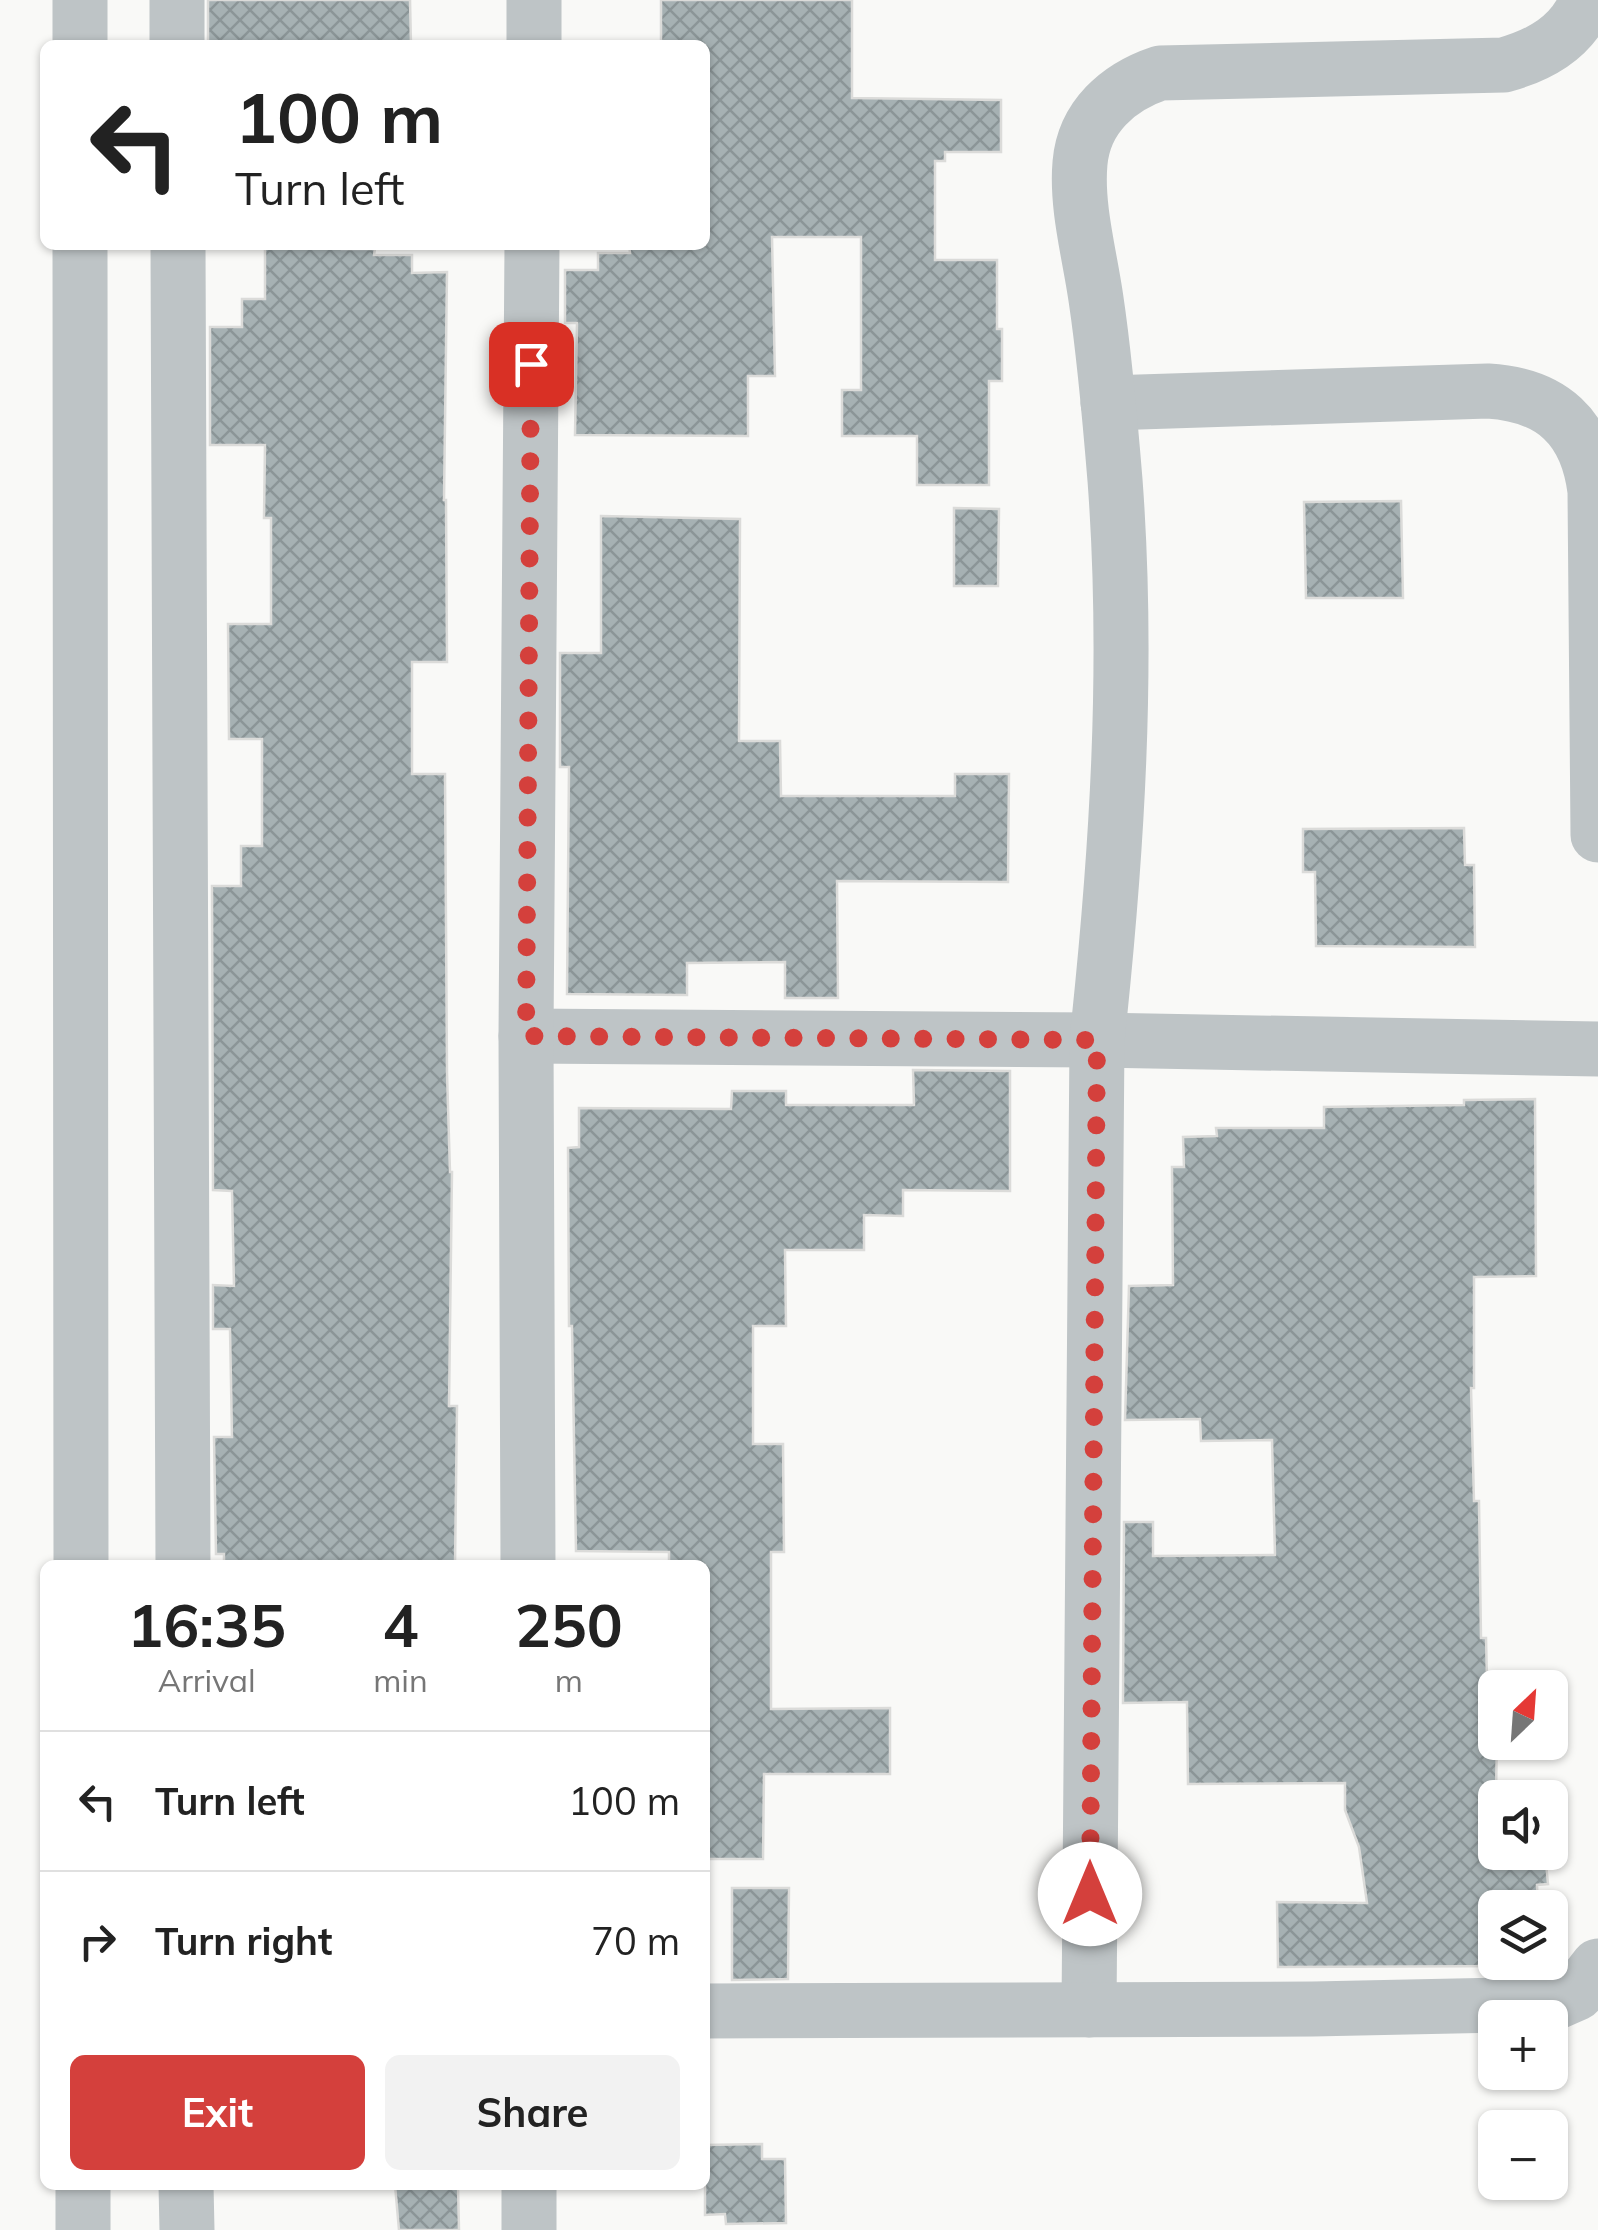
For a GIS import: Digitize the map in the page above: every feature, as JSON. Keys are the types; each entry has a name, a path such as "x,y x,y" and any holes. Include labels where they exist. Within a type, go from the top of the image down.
{"street":[{"path":"80,0 80,40"},
{"path":"177,0 178,40"},
{"path":"534,0 534,40"},
{"path":"1089,2010 1097,1040 1112,905 1120,768 1121,632 1102,336 1080,190 1085,138 1114,96 1135,81 1160,73 1504,65 1550,47 1568,30 1588,0"},
{"path":"80,250 82,1560"},
{"path":"178,250 184,1560"},
{"path":"528,1560 526,1036 532,250"},
{"path":"1108,403 1488,391 1534,399 1554,410 1572,427 1592,468 1598,834"},
{"path":"526,1036 1598,1049"},
{"path":"710,2011 1552,2004 1577,1993 1598,1966"},
{"path":"83,2190 84,2230"},
{"path":"186,2190 187,2230"},
{"path":"529,2190 529,2230"}],"building":[{"path":"208,0 410,0 411,40 208,40"},
{"path":"661,0 852,0 852,98 1001,100 1001,152 945,152 945,161 935,161 935,260 997,260 1002,381 989,381 989,485 917,485 917,436 842,436 842,390 861,390 861,237 772,237 775,376 748,376 748,436 575,435 577,323 565,323 565,270 598,270 598,253 710,250 710,40 661,40"},
{"path":"265,250 375,250 374,255 412,255 412,273 447,272 447,662 412,662 412,774 445,774 447,1073 452,1172 449,1406 457,1406 455,1560 224,1560 224,1554 216,1554 214,1437 232,1437 230,1329 213,1329 213,1285 234,1286 232,1191 213,1190 212,886 241,886 241,846 262,846 262,739 229,739 228,624 271,624 271,518 264,518 265,445 210,445 210,327 242,327 242,299 265,299"},
{"path":"1401,501 1403,598 1306,598 1304,502"},
{"path":"954,508 999,509 998,586 954,586"},
{"path":"601,516 740,519 739,741 780,741 781,796 955,796 955,774 1009,774 1008,882 837,881 838,998 785,998 785,962 687,963 687,995 567,994 569,767 560,767 560,653 601,653"},
{"path":"1464,828 1465,865 1474,865 1475,947 1316,946 1315,872 1303,872 1303,829"},
{"path":"913,1070 1010,1071 1010,1191 903,1190 903,1216 864,1215 864,1250 785,1250 786,1326 753,1326 753,1444 783,1444 784,1552 771,1552 771,1709 890,1708 890,1774 764,1774 763,1859 710,1859 710,1560 669,1560 669,1552 576,1551 568,1148 579,1147 579,1108 731,1109 732,1091 786,1091 786,1105 914,1105"},
{"path":"1535,1099 1536,1276 1474,1277 1474,1501 1479,1501 1481,1638 1486,1638 1487,1670 1478,1670 1478,1760 1497,1760 1496,1780 1478,1780 1478,1870 1547,1870 1548,1884 1537,1885 1537,1890 1478,1890 1478,1966 1278,1967 1277,1902 1367,1903 1359,1847 1345,1810 1345,1783 1188,1784 1187,1702 1123,1703 1124,1522 1153,1522 1153,1556 1275,1555 1272,1440 1201,1441 1200,1419 1125,1420 1129,1286 1173,1285 1172,1167 1184,1167 1183,1137 1217,1136 1216,1128 1324,1128 1324,1107 1464,1105 1464,1100"},
{"path":"732,1888 789,1888 788,1979 732,1980"},
{"path":"762,2144 762,2159 785,2159 786,2223 726,2224 725,2214 705,2215 705,2190 710,2190 710,2145"},
{"path":"395,2190 458,2190 459,2230 399,2230"}],"route":[{"path":"531,364 526,1036 1097,1040 1090,1894"}]}
